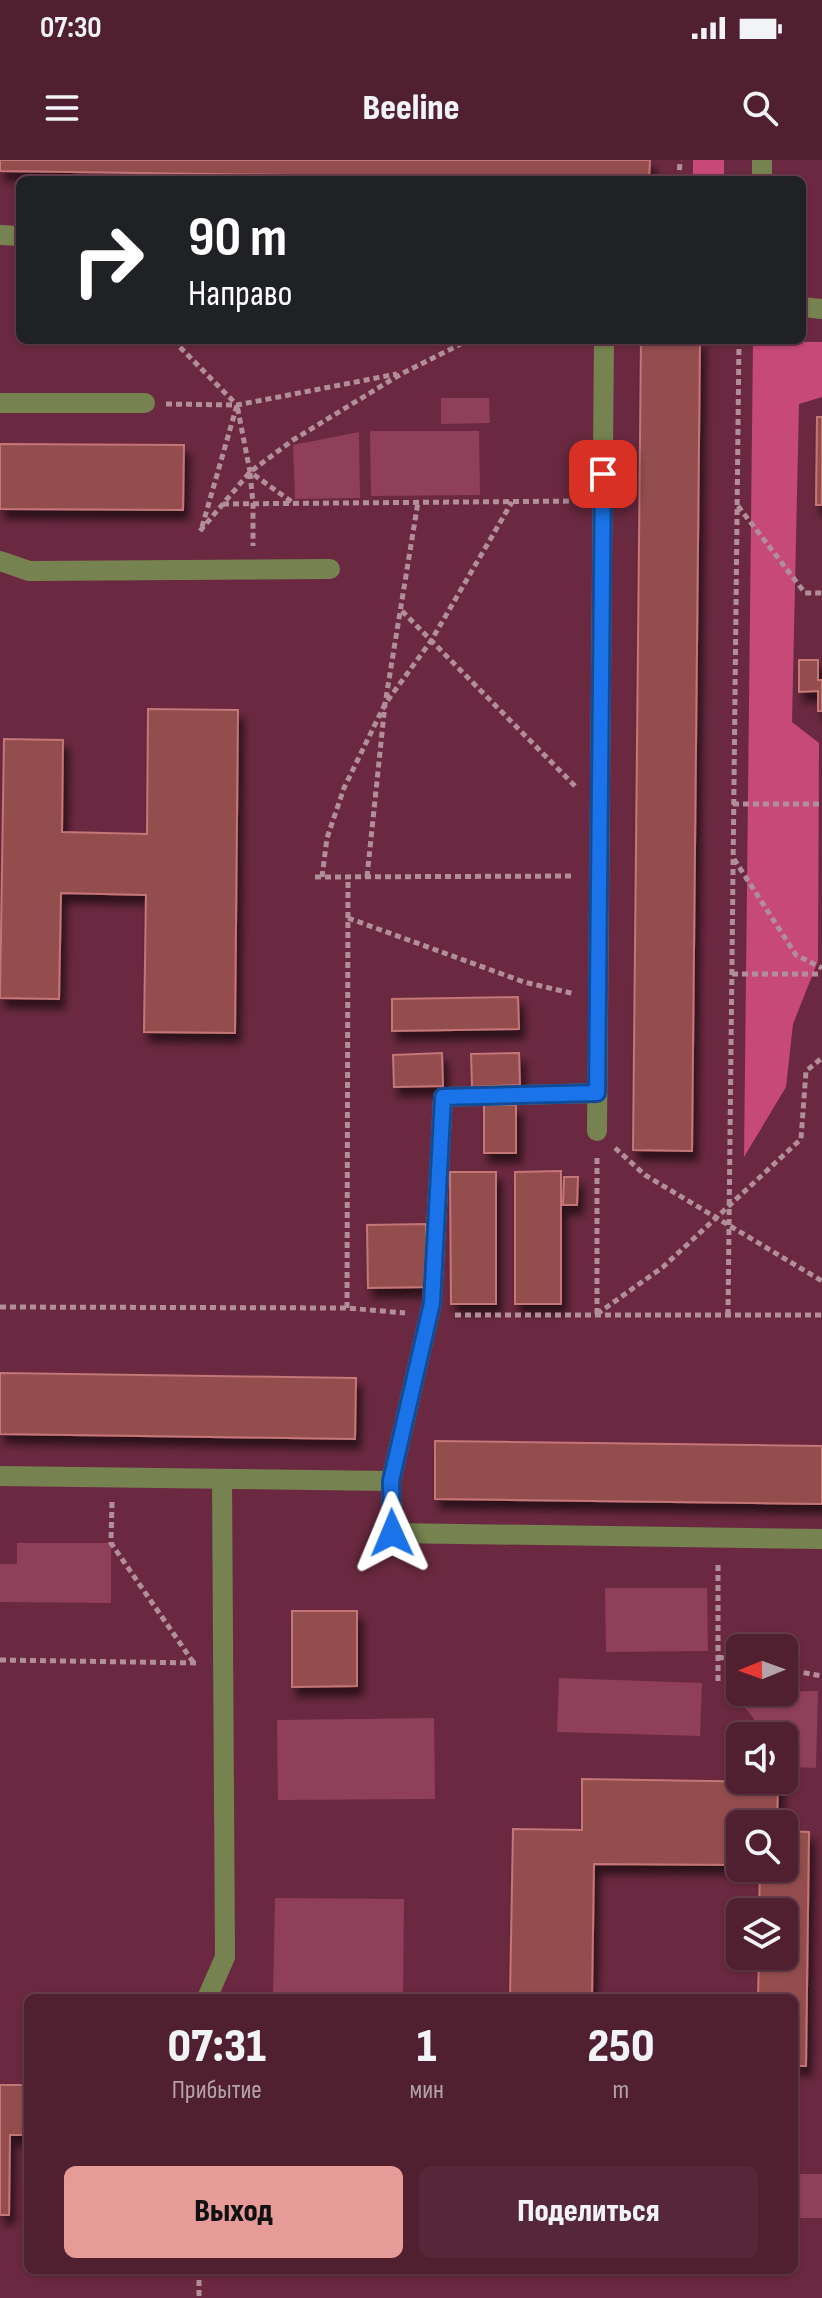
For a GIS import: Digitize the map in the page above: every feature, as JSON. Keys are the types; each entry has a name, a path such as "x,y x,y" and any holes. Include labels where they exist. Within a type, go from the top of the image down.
{"lane":[{"path":"597,1131 604,344"},
{"path":"0,403 145,403"},
{"path":"0,561 29,571 330,569"},
{"path":"597,1093 443,1097 432,1303 391,1481 392,1533 822,1539"},
{"path":"0,1476 391,1481"},
{"path":"209,1994 225,1957 222,1479"}],"path":[{"path":"177,344 237,405 253,503 252,569"},
{"path":"237,405 200,531 250,472 293,440 401,374 461,344"},
{"path":"728,1315 739,344"},
{"path":"145,403 237,405 401,374"},
{"path":"250,472 292,503"},
{"path":"223,504 603,501"},
{"path":"367,877 385,704 418,502"},
{"path":"512,502 431,641 385,704 344,788 318,877 599,875"},
{"path":"737,504 805,593 822,593"},
{"path":"402,610 600,811"},
{"path":"733,804 822,804"},
{"path":"733,857 796,955 822,971"},
{"path":"347,1308 348,877"},
{"path":"348,918 524,982 598,999"},
{"path":"732,974 822,971"},
{"path":"597,1131 597,1315 663,1267 801,1139 806,1071 822,1058"},
{"path":"597,1131 645,1175 822,1281"},
{"path":"112,1478 111,1543 194,1663"},
{"path":"718,1537 718,1681"},
{"path":"718,1657 726,1658"},
{"path":"0,1660 223,1663"},
{"path":"798,1672 822,1676"},
{"path":"199,2274 199,2298"}],"shaded area":[{"path":"693,160 724,160 724,176 693,176"},
{"path":"822,342 822,397 799,404 792,722 819,743 818,961 793,1024 786,1087 744,1157 753,344"},
{"path":"441,398 489,398 490,423 441,424"},
{"path":"370,431 479,431 480,495 371,496"},
{"path":"359,432 360,498 295,499 293,445"},
{"path":"17,1543 111,1543 111,1603 0,1602 0,1564 17,1564"},
{"path":"605,1588 707,1588 708,1651 606,1652"},
{"path":"559,1678 702,1683 700,1736 557,1732"},
{"path":"798,1691 818,1691 816,1768 798,1767 798,1722 756,1722 744,1706 798,1706"},
{"path":"434,1718 435,1799 278,1800 277,1720"},
{"path":"275,1898 404,1899 403,1994 273,1994"},
{"path":"798,2174 822,2174 822,2218 798,2218"}],"building":[{"path":"0,160 650,160 649,176 0,171"},
{"path":"641,344 700,344 692,1151 633,1150"},
{"path":"817,417 822,417 822,505 816,505"},
{"path":"0,444 184,445 183,510 0,509"},
{"path":"799,660 818,660 818,680 822,680 822,711 818,711 818,691 799,692"},
{"path":"148,709 238,710 235,1033 144,1032 146,895 61,893 59,999 0,998 4,739 63,740 62,832 147,834"},
{"path":"518,997 519,1029 392,1031 392,999"},
{"path":"442,1053 443,1086 394,1087 393,1055"},
{"path":"519,1053 520,1085 472,1087 471,1054"},
{"path":"484,1105 516,1105 516,1153 484,1153"},
{"path":"561,1171 561,1304 515,1304 515,1172"},
{"path":"450,1172 496,1172 496,1304 451,1304"},
{"path":"564,1177 578,1177 577,1205 563,1205"},
{"path":"426,1224 427,1287 368,1288 367,1225"},
{"path":"0,1373 356,1378 355,1439 0,1434"},
{"path":"435,1441 822,1446 822,1504 435,1499"},
{"path":"292,1611 357,1611 357,1686 292,1687"},
{"path":"582,1779 726,1781 726,1794 778,1794 777,1810 726,1810 726,1865 594,1864 592,1994 510,1994 513,1829 582,1830"},
{"path":"798,1832 809,1832 806,2066 798,2066 798,1994 758,1994 759,1970 798,1970 798,1898 759,1898 760,1882 798,1882"},
{"path":"0,2085 24,2085 24,2135 10,2135 9,2215 0,2215"}],"route":[{"path":"392,1533 391,1481 432,1303 443,1097 597,1093 603,474"}]}
